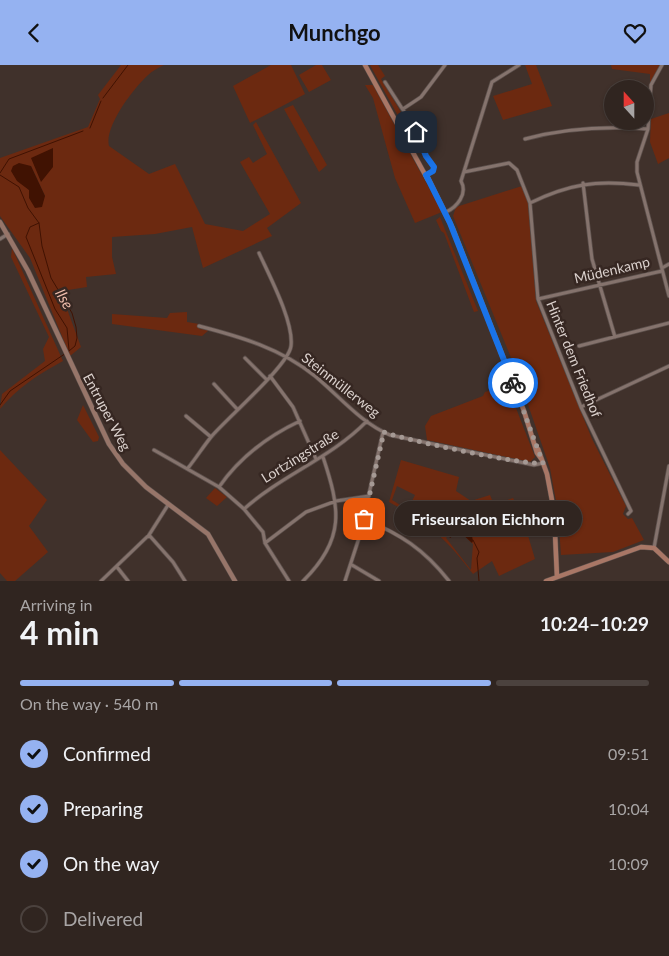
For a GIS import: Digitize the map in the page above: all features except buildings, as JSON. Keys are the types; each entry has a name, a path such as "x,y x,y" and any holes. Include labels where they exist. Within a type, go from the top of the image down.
{"main road":[{"path":"365,65 446,212 537,448 538,455 543,462 550,489 556,535 557,579"},
{"name":"Entruper Weg","path":"0,222 8,233 96,420 116,454 136,478 168,505 200,526 208,534 235,581"},
{"path":"546,581 557,579 644,546 654,548 669,562"}],"street":[{"path":"403,109 421,97 445,65"},
{"path":"446,212 454,208 460,199 463,188 461,181 492,82 519,65"},
{"path":"654,80 662,65"},
{"path":"385,82 414,127 426,156 434,167 427,177"},
{"path":"525,139 572,128 604,127"},
{"path":"648,130 645,143 637,162 639,185 669,296"},
{"name":"Hinter dem Friedhof","path":"464,172 505,164 512,164 517,170 530,203 538,299 581,407 631,511 628,514"},
{"path":"530,203 554,191 583,183 603,181 639,185"},
{"path":"583,183 592,259 598,285 615,337"},
{"path":"0,239 8,233"},
{"path":"188,468 211,437 267,380 286,357 291,347 283,308 259,253"},
{"name":"Müdenkamp","path":"538,299 662,269 669,264"},
{"path":"579,346 669,323"},
{"name":"Steinmüllerweg","path":"199,326 254,341 286,357 314,376 367,421 384,432"},
{"path":"245,358 267,380"},
{"path":"581,407 669,366"},
{"path":"270,376 279,385 300,421 316,459"},
{"path":"214,384 237,409"},
{"path":"186,416 211,437"},
{"path":"219,487 234,468 258,445 300,421"},
{"name":"Lortzingstraße","path":"244,509 275,484 316,459 323,457 351,437 367,421"},
{"path":"345,581 352,565 384,432 524,463 539,465 543,462"},
{"path":"154,450 219,487 244,509 263,532 265,543 289,581"},
{"path":"303,581 329,547 338,518 336,501 323,457"},
{"path":"654,548 669,466"},
{"path":"265,543 306,512 336,501 369,496"},
{"path":"101,581 149,535 168,505"},
{"path":"364,519 398,533 424,553 449,581"},
{"path":"149,535 173,562 185,581"},
{"path":"352,565 379,581"},
{"path":"117,567 128,581"}],"shaded area":[{"path":"121,65 164,65 149,74 141,82 121,109 111,129 109,146 149,174 175,164 205,224 243,231 270,214 240,162 249,157 253,163 267,154 253,125 256,122 301,203 267,228 272,236 203,268 192,227 155,234 112,237 112,257 116,274 86,277 87,287 68,290 63,298 81,347 70,356 30,258 0,216 0,158 88,127 100,99 98,95","holes":["31,166 45,196 29,198 29,190 25,186"]},
{"path":"271,65 291,65 305,94 250,123 233,86"},
{"path":"316,65 322,65 331,80 309,92 299,75"},
{"path":"370,65 378,65 385,76 381,79 410,127 421,151 418,152"},
{"path":"525,65 536,65 552,106 503,120 493,96 532,84"},
{"path":"611,65 661,65 653,80 650,80 650,74 612,69"},
{"path":"365,85 373,85 442,212 415,223 395,178 373,98"},
{"path":"293,105 327,165 319,172 284,109"},
{"path":"669,113 669,158 658,164 650,142 651,130 654,130 654,118"},
{"path":"53,148 53,167 41,182 31,158"},
{"path":"19,163 31,166 45,196 42,207 35,208 29,198 29,190 17,181 11,171 13,166"},
{"path":"522,186 528,203 536,301 592,439 626,506 623,514 628,519 632,518 644,540 613,552 561,555 558,512 550,468 516,370 453,216 456,207"},
{"path":"440,217 478,311 474,312 444,233 441,231 436,220"},
{"path":"12,248 63,361 29,382 0,409 2,394 45,361 43,349 49,337 11,257"},
{"path":"187,312 187,322 199,324 199,329 209,330 202,336 112,324 112,314 167,318 170,313"},
{"path":"507,385 535,457 530,462 427,440 425,426 431,416 483,396 485,392"},
{"path":"83,405 99,437 98,441 93,442 77,420"},
{"path":"0,450 47,500 29,526 48,552 15,581 7,581 0,573"},
{"path":"401,460 459,477 456,491 471,501 490,495 494,505 513,498 521,512 535,559 499,576 492,561 473,574 436,532 389,502","holes":["397,486 415,495 412,501 422,507 418,516 392,500","459,531 473,544 471,570 446,538 454,536"]},
{"path":"215,488 227,497 217,506 206,498"},
{"path":"451,527 462,528 472,536 472,543 459,531 450,538 447,532"}],"waterway":[{"path":"103,98 128,65"},
{"path":"90,128 101,101"},
{"path":"0,173 9,159 83,131"},
{"name":"Ilse","path":"0,175 19,187 28,208 39,223 42,246 51,278 72,313 77,338 75,346 10,391 0,405"},
{"path":"39,223 30,227 26,237 55,309 67,328 69,350"},
{"path":"473,540 479,552 477,558 479,581"}],"way so far":[{"path":"364,519 384,432 390,435 534,465 543,463 542,456 537,448 513,383"}],"place":[{"name":"Friseursalon Eichhorn","path":"364,519"}],"route":[{"path":"416,132 429,162 434,167 433,171 426,175 450,223 513,383"}]}
